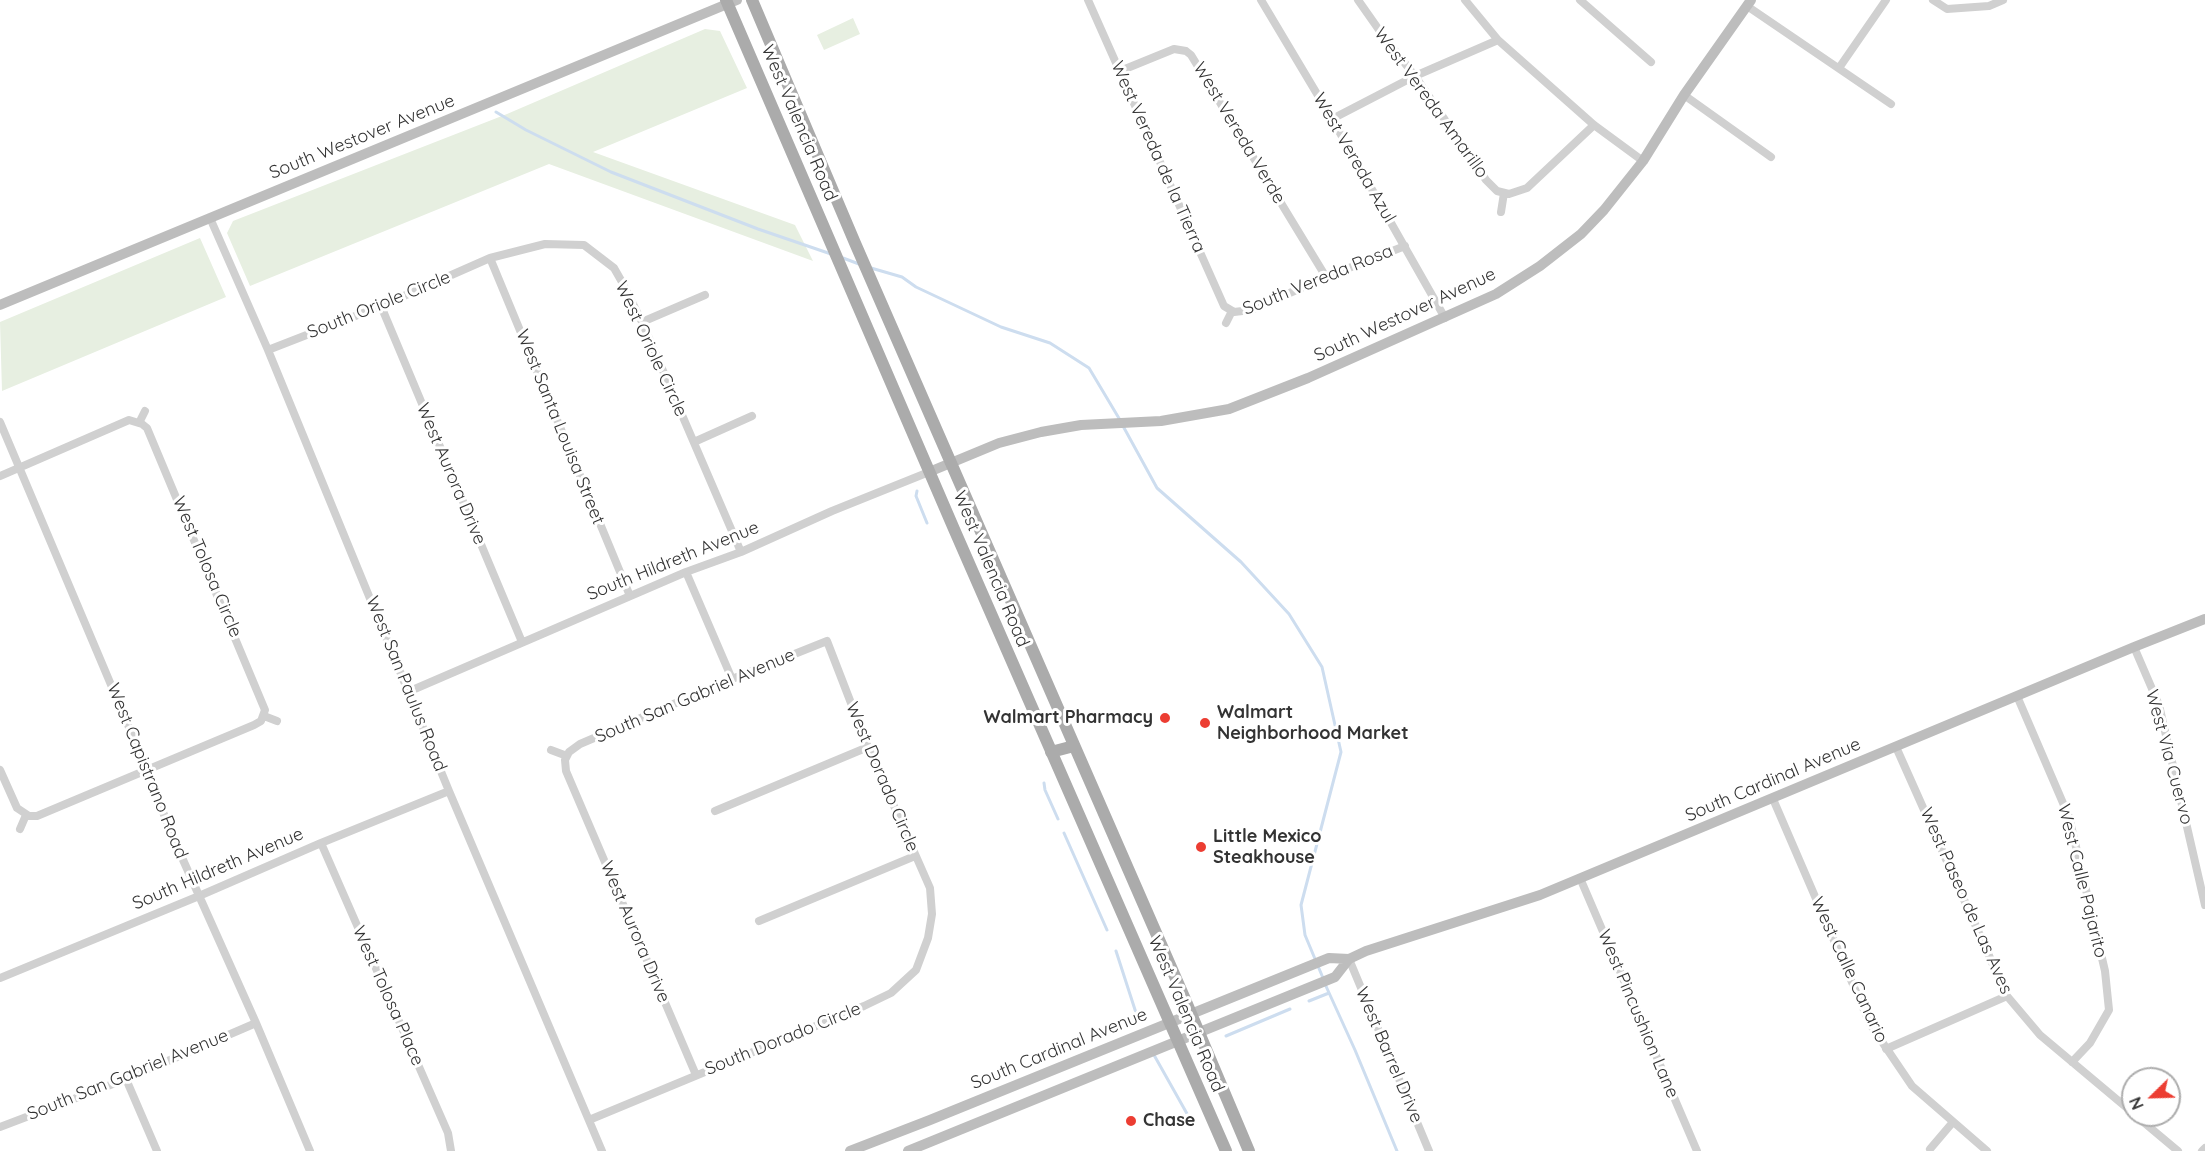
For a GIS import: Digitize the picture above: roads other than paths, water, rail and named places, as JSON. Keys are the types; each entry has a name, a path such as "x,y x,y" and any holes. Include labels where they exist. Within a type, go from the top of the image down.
{"main road":[{"name":"West Valencia Road","path":"752,0 1249,1151"},
{"name":"West Valencia Road","path":"730,1 929,472 1226,1151"},
{"name":"South Westover Avenue","path":"0,305 730,1"},
{"name":"South Westover Avenue","path":"950,463 999,443 1041,432 1095,424 1161,421 1197,416 1247,403 1496,294 1540,266 1581,234 1604,210 1643,161 1684,94 1749,3"},
{"name":"South Hildreth Avenue","path":"929,472 950,463"},
{"name":"South Cardinal Avenue","path":"850,1151 1327,959 1349,959 1504,908 2205,619"},
{"path":"1051,752 1074,746"},
{"name":"South Cardinal Avenue","path":"908,1151 1335,977 1349,959"}],"street":[{"name":"West Vereda de la Tierra","path":"1088,0 1221,302 1232,311"},
{"name":"West Vereda Azul","path":"1261,0 1332,119 1445,318"},
{"name":"West Vereda Amarillo","path":"1358,0 1415,76 1492,187 1504,193 1516,193 1527,188 1594,125"},
{"path":"1465,0 1498,40 1594,125 1643,161"},
{"path":"1580,0 1651,62"},
{"path":"1839,68 1886,0"},
{"path":"1933,0 1947,9 1989,6 2004,0"},
{"path":"1749,3 1891,104"},
{"path":"1332,119 1415,76 1498,40"},
{"name":"West Vereda Verde","path":"1120,71 1174,49 1191,55 1326,277"},
{"path":"1684,94 1771,157"},
{"path":"1501,212 1504,193"},
{"name":"West San Paulus Road","path":"210,218 268,350 410,691 449,791 602,1151"},
{"name":"West Oriole Circle","path":"490,258 545,244 584,245 614,268 642,322 741,552"},
{"name":"South Vereda Rosa","path":"1232,311 1238,313 1251,310 1405,246"},
{"name":"South Oriole Circle","path":"268,350 381,306 490,258"},
{"name":"West Santa Louisa Street","path":"490,258 630,596"},
{"path":"642,322 705,295"},
{"name":"West Aurora Drive","path":"381,306 522,642"},
{"path":"1226,323 1232,311"},
{"path":"0,476 129,420 139,423 145,411"},
{"path":"694,442 752,416"},
{"name":"West Capistrano Road","path":"0,422 199,896 310,1151"},
{"name":"West Tolosa Circle","path":"139,423 151,433 264,704 264,716"},
{"name":"South Hildreth Avenue","path":"410,691 686,572 741,552 832,511 929,472"},
{"path":"686,572 732,679"},
{"name":"South San Gabriel Avenue","path":"567,756 573,748 580,744 826,641"},
{"name":"West Dorado Circle","path":"826,641 868,747 930,888 932,914"},
{"name":"West Via Cuervo","path":"2134,647 2159,705 2205,905"},
{"name":"West Calle Pajarito","path":"2017,696 2069,817 2105,971 2109,1010 2090,1042 2072,1062"},
{"path":"0,770 14,804 26,815 37,816 254,724 264,716 277,721"},
{"path":"715,811 868,747"},
{"name":"West Paseo de Las Aves","path":"1896,747 2007,996 2040,1035 2121,1103"},
{"path":"551,750 567,756"},
{"name":"West Aurora Drive","path":"567,756 566,771 696,1075"},
{"name":"South Hildreth Avenue","path":"0,978 449,791"},
{"name":"West Calle Canario","path":"1773,799 1870,1024 1912,1086 1987,1151"},
{"path":"20,828 26,815"},
{"name":"West Tolosa Place","path":"321,843 448,1133 451,1151"},
{"path":"759,921 915,856"},
{"name":"West Pincushion Lane","path":"1580,878 1697,1151"},
{"name":"South Dorado Circle","path":"589,1120 891,993 916,970 928,938 932,914"},
{"name":"West Barrel Drive","path":"1349,959 1430,1151"},
{"path":"1886,1049 2007,996"},
{"name":"South San Gabriel Avenue","path":"0,1127 126,1079 256,1023"},
{"path":"126,1079 157,1151"},
{"path":"1930,1149 1953,1122"},
{"name":"West Paseo de Las Aves","path":"2149,1127 2178,1151"}],"waterway":[{"path":"496,112 526,130 611,172 758,229 831,254"},
{"path":"843,258 859,264"},
{"path":"871,268 902,277 916,287 1001,327 1050,343 1089,368 1120,420"},
{"path":"1123,426 1157,488 1241,562 1289,614 1322,667 1341,752 1301,905 1305,935 1323,978"},
{"path":"917,491 916,496 927,523"},
{"path":"1044,783 1058,819"},
{"path":"1064,833 1107,930"},
{"path":"1116,951 1138,1019"},
{"path":"1325,984 1397,1151"},
{"path":"1309,1001 1329,993"},
{"path":"1226,1036 1290,1009"},
{"path":"1154,1055 1190,1119"}],"place":[{"name":"Walmart Pharmacy","path":"1165,718"},
{"name":"Walmart Neighborhood Market","path":"1205,723"},
{"name":"Little Mexico Steakhouse","path":"1201,847"},
{"name":"Chase","path":"1131,1121"}]}
